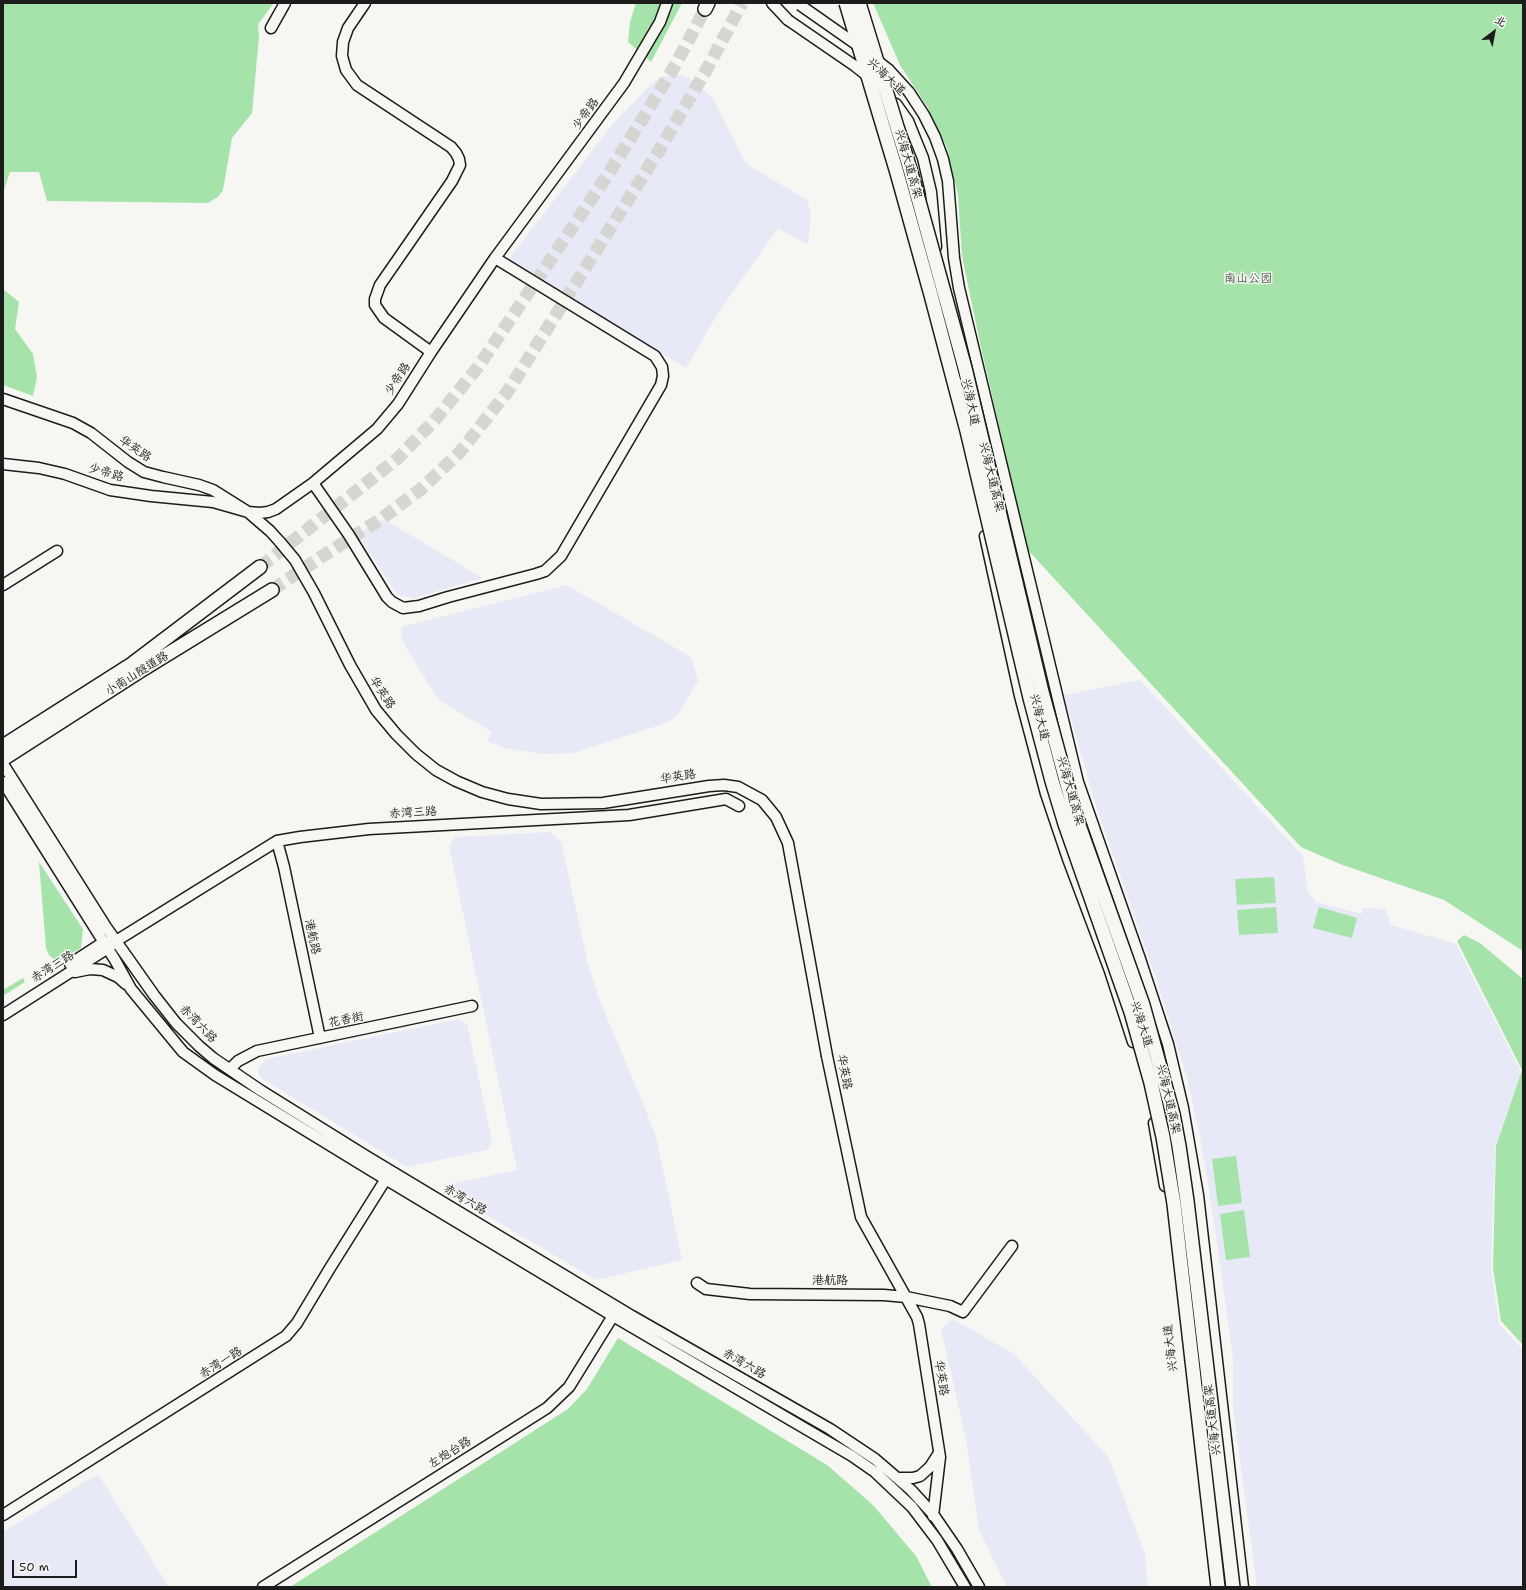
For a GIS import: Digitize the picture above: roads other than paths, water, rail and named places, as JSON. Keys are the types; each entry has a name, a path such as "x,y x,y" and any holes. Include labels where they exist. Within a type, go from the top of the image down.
{"main road":[{"name":"兴海大道高架","path":"846,3 898,173 931,295 967,431 1030,698 1052,781 1065,824 1131,1012 1152,1082 1173,1197 1218,1587"},
{"name":"兴海大道高架","path":"859,3 910,169 963,361 1042,692 1076,817 1143,1004 1173,1114 1190,1224 1233,1587"},
{"name":"小南山隧道路","path":"3,746 132,664 260,566"},
{"name":"小南山隧道路","path":"3,759 140,671 272,590"}],"street":[{"path":"271,28 285,3"},
{"path":"365,3 348,28 343,42 342,56 346,70 358,85 451,147 459,159 460,165 452,181 380,285 375,299 376,305 384,318 431,352"},
{"name":"少帝路","path":"3,464 39,468 65,474 110,490 151,496 213,502 248,512 268,512 276,509 314,483 380,425 398,404 431,352 495,258 624,83 660,22 667,3"},
{"name":"兴海大道","path":"772,3 788,20 855,66 883,90 896,104 908,122 917,141 928,176 931,192 940,297 952,382 966,451 1029,730 1046,794 1068,859 1110,971 1137,1055 1152,1114 1168,1205 1212,1587"},
{"name":"兴海大道","path":"799,4 867,52 889,70 909,92 924,115 935,137 943,159 948,181 954,258 959,288 1078,782 1168,1044 1183,1108 1198,1195 1243,1587"},
{"path":"314,483 349,535 387,597 392,602 403,608 415,607 546,571 561,556 661,385 663,376 662,367 655,356 495,258"},
{"name":"华英路","path":"3,399 73,423 91,433 136,468 154,475 206,488 248,512 280,542 295,560 314,593 350,665 376,710 416,754 436,770 456,781 482,792 508,799 541,804 603,803 708,786 724,785 738,787 762,800 776,817 788,843 827,1056 861,1217 917,1317 919,1324 940,1452 931,1530"},
{"path":"3,585 57,551"},
{"name":"赤湾六路","path":"3,764 116,941 146,985 176,1023 199,1046 230,1069 389,1175"},
{"name":"赤湾六路","path":"3,782 106,945 131,988 179,1047 194,1061 389,1175 852,1456 875,1472 904,1499 931,1530 965,1587"},
{"name":"赤湾三路","path":"3,1007 106,945 116,941 277,841 369,829 629,815 726,799 738,806"},
{"name":"港航路","path":"277,841 286,875 320,1038"},
{"name":"赤湾三路","path":"3,1015 67,974 106,945"},
{"path":"67,974 90,969 103,970 118,977 131,988"},
{"name":"花香街","path":"230,1069 238,1061 257,1051 472,1006"},
{"name":"赤湾一路","path":"3,1516 286,1336 297,1323 389,1175"},
{"name":"港航路","path":"697,1283 706,1288 750,1294 884,1295 906,1297 950,1306 963,1312 1012,1246"},
{"name":"赤湾六路","path":"616,1312 830,1429 875,1459 911,1490 933,1514 953,1543 979,1587"},
{"name":"左炮台路","path":"263,1587 547,1408 569,1387 616,1312"},
{"path":"898,1478 913,1478 920,1476 930,1467 940,1452"}],"tunnel":[{"path":"272,590 381,519 421,489 460,452 508,391 660,149 708,67 742,3"},
{"path":"260,567 398,458 434,421 478,367 609,173 676,64 705,9"}],"park label":[{"name":"南山公园","path":"1248,279"}]}
